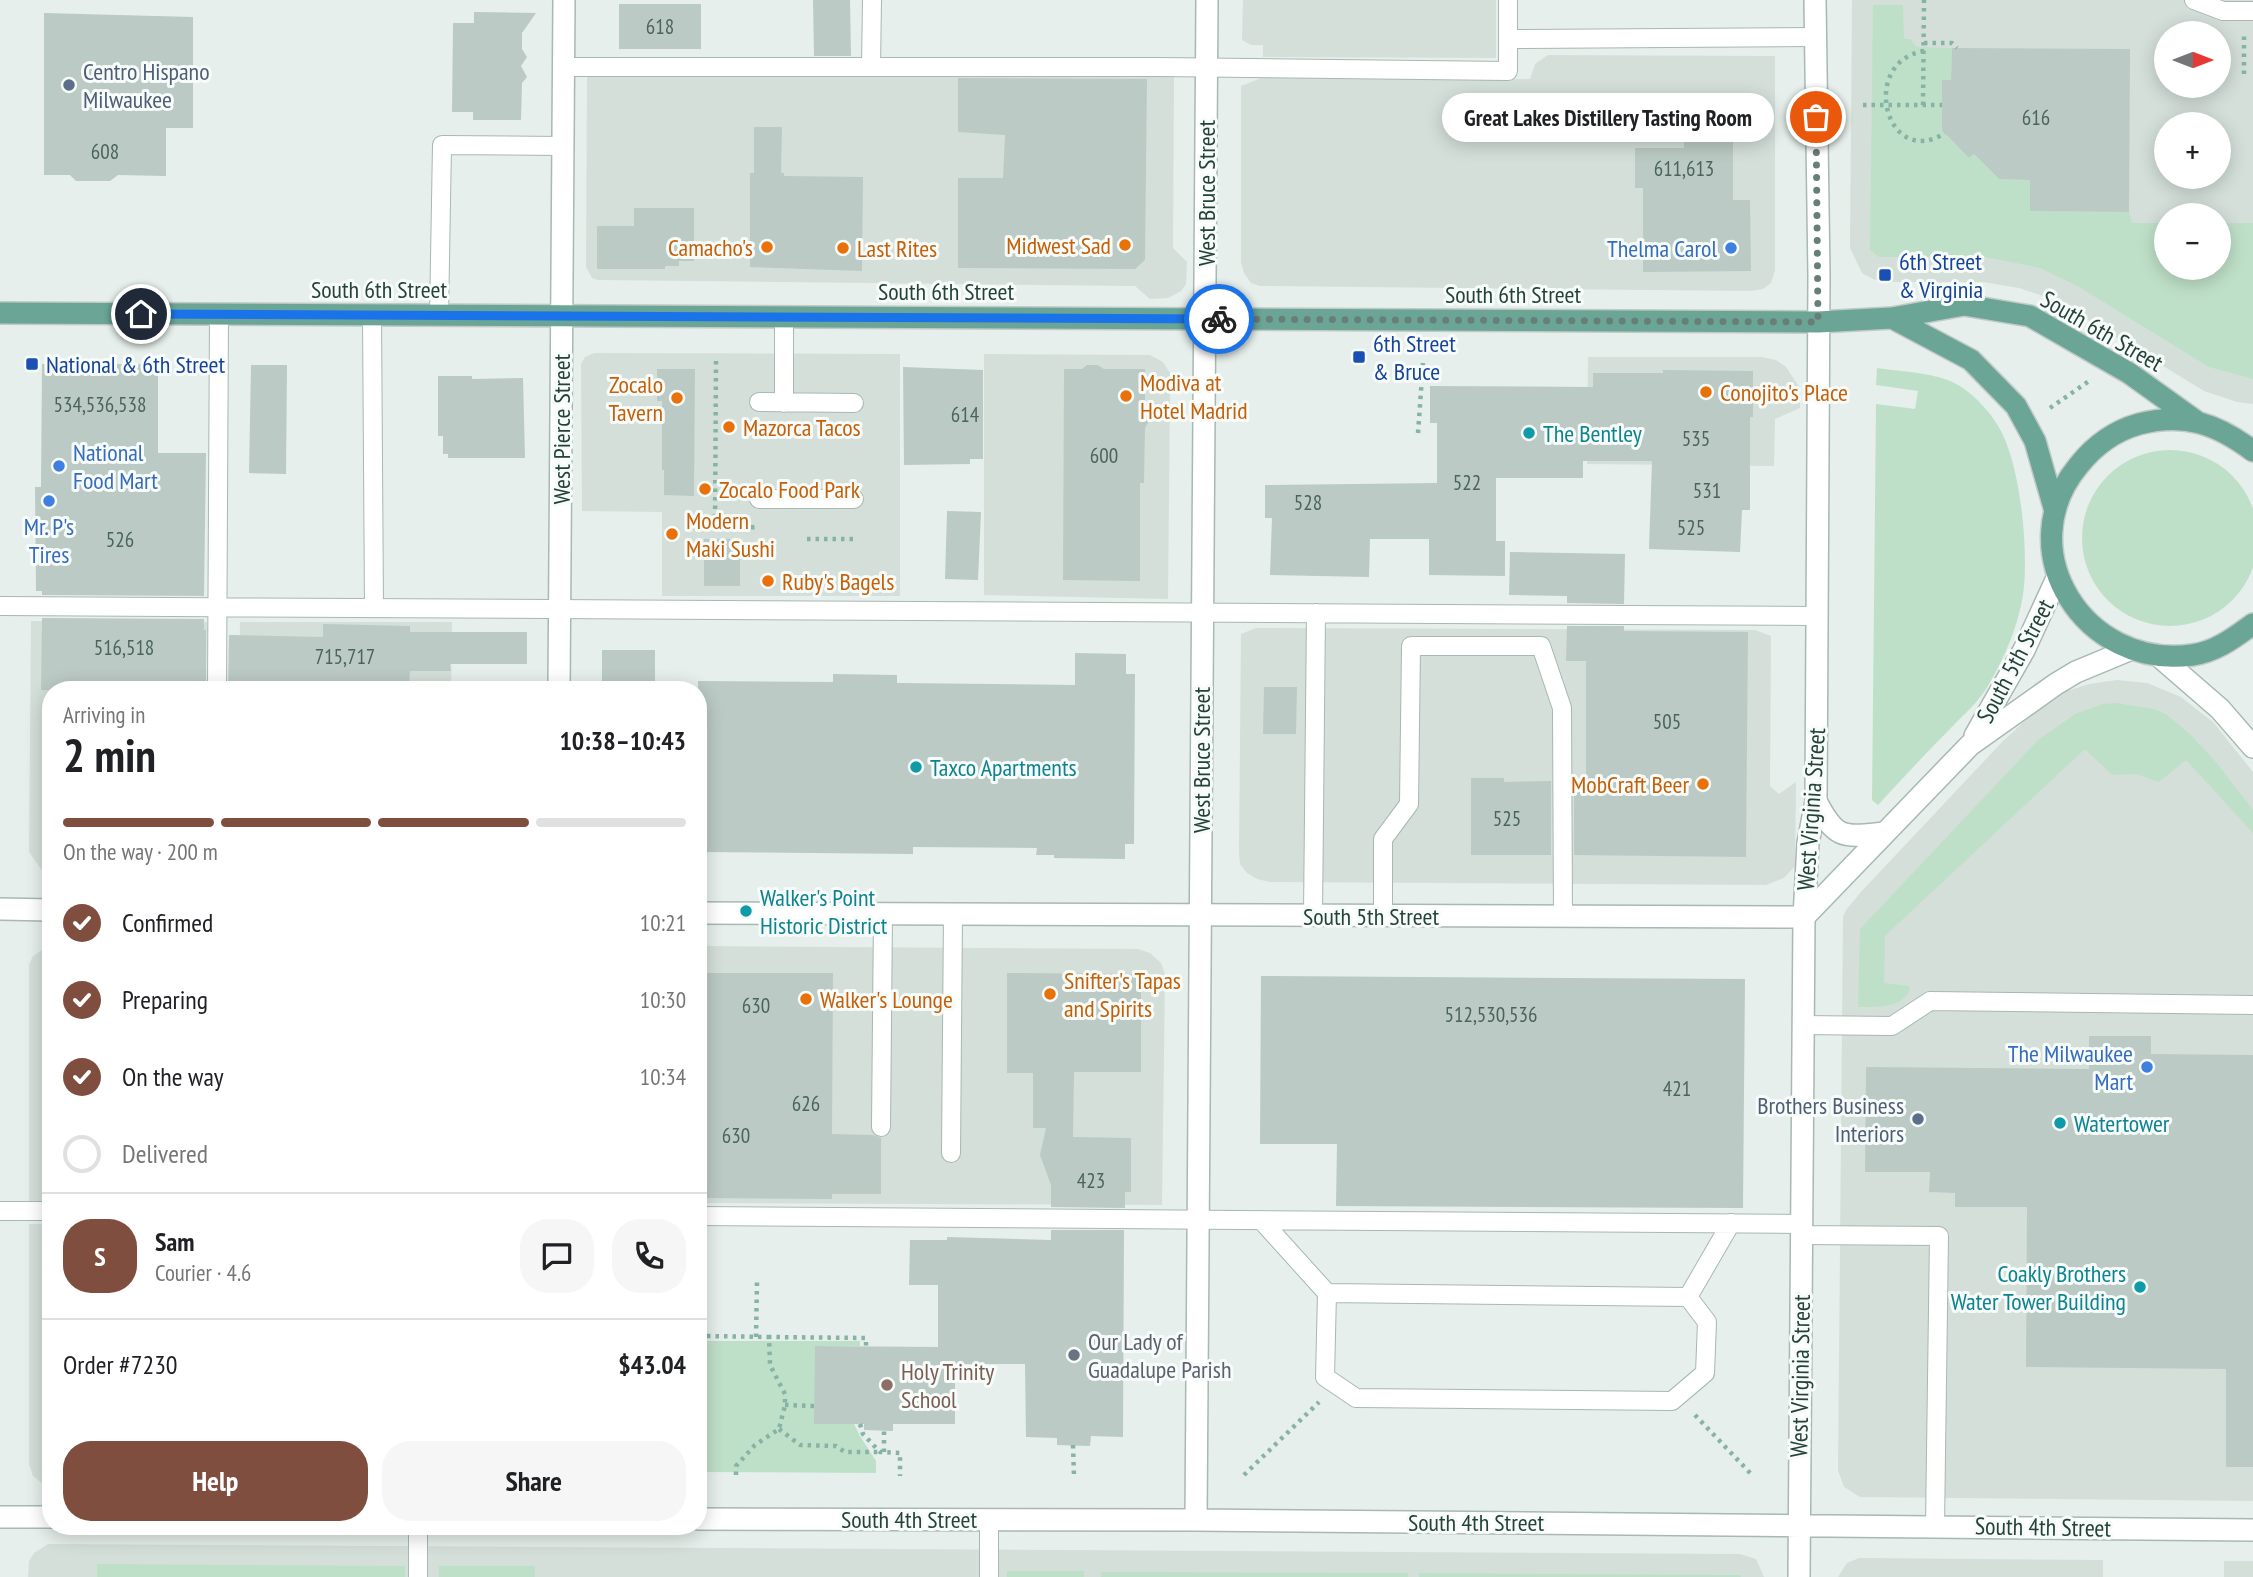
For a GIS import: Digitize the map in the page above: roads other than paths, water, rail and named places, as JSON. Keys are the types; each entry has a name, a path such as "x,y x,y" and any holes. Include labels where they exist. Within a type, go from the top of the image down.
{"main road":[{"name":"South 6th Street","path":"0,313 1818,322 1892,318 1964,305 2030,316 2129,373 2196,421"},
{"path":"1892,318 1971,360 2016,406 2035,441 2054,512 2052,544 2058,576 2074,608 2099,633 2129,650 2160,657 2194,655 2227,643 2253,624"},
{"path":"2054,512 2076,467 2092,449 2123,429 2159,419 2196,421 2253,438"},
{"path":"2226,432 2253,452"}],"street":[{"name":"West Pierce Street","path":"559,681 564,0"},
{"name":"West Bruce Street","path":"1196,1520 1207,0"},
{"name":"West Virginia Street","path":"1799,1577 1804,917 1808,843 1816,801 1818,322 1815,0"},
{"name":"South 5th Street","path":"1970,745 2024,650 2058,576"},
{"name":"South 5th Street","path":"707,912 1804,917 1970,745 2043,692 2076,672 2129,650"},
{"path":"2160,657 2220,709 2253,747"},
{"path":"1816,801 1828,823 1842,835 1884,833"},
{"path":"0,909 42,910"},
{"path":"0,1517 42,1517"},
{"name":"South 4th Street","path":"707,1519 1196,1520 2253,1530"}],"lane":[{"path":"872,0 872,67"},
{"path":"564,67 1508,71 1508,0"},
{"path":"2194,0 2223,10 2249,10"},
{"path":"1508,40 1815,37"},
{"path":"439,316 442,145 563,146"},
{"path":"217,681 219,314"},
{"path":"372,315 374,608"},
{"path":"784,317 784,403"},
{"path":"759,402 854,403"},
{"path":"759,499 854,499"},
{"path":"0,606 1817,616"},
{"path":"1313,915 1316,613"},
{"path":"1383,916 1383,839 1409,804 1411,646 1541,646 1562,708 1563,916"},
{"path":"881,1128 883,914"},
{"path":"951,1153 953,914"},
{"path":"1803,1025 1892,1026 1930,1001 2253,1004"},
{"path":"0,1211 42,1211"},
{"path":"707,1216 1731,1223 1939,1236 1935,1526"},
{"path":"1261,1220 1326,1293 1325,1377 1356,1398 1672,1401 1705,1373 1707,1322 1688,1297"},
{"path":"1688,1297 1731,1223"},
{"path":"1326,1293 1688,1297"},
{"path":"989,1520 989,1577"},
{"path":"418,1535 418,1577"}],"place":[{"name":"Centro Hispano Milwaukee","path":"69,85"},
{"name":"Great Lakes Distillery Tasting Room","path":"1816,117"},
{"name":"Midwest Sad","path":"1125,245"},
{"name":"Camacho's","path":"767,247"},
{"name":"Last Rites","path":"843,248"},
{"name":"Thelma Carol","path":"1731,248"},
{"name":"6th Street & Virginia","path":"1885,275"},
{"name":"6th Street & Bruce","path":"1359,357"},
{"name":"National & 6th Street","path":"32,364"},
{"name":"Conojito's Place","path":"1706,392"},
{"name":"Modiva at Hotel Madrid","path":"1126,396"},
{"name":"Zocalo Tavern","path":"677,398"},
{"name":"Mazorca Tacos","path":"729,427"},
{"name":"The Bentley","path":"1529,433"},
{"name":"National Food Mart","path":"59,466"},
{"name":"Zocalo Food Park","path":"705,489"},
{"name":"Mr. P's Tires","path":"49,501"},
{"name":"Modern Maki Sushi","path":"672,534"},
{"name":"Ruby's Bagels","path":"768,581"},
{"name":"Taxco Apartments","path":"916,767"},
{"name":"MobCraft Beer","path":"1703,784"},
{"name":"Walker's Point Historic District","path":"746,911"},
{"name":"Snifter's Tapas and Spirits","path":"1050,994"},
{"name":"Walker's Lounge","path":"806,999"},
{"name":"The Milwaukee Mart","path":"2147,1067"},
{"name":"Brothers Business Interiors","path":"1918,1119"},
{"name":"Watertower","path":"2060,1123"},
{"name":"Coakly Brothers Water Tower Building","path":"2140,1287"},
{"name":"Our Lady of Guadalupe Parish","path":"1074,1355"},
{"name":"Holy Trinity School","path":"887,1385"}]}
